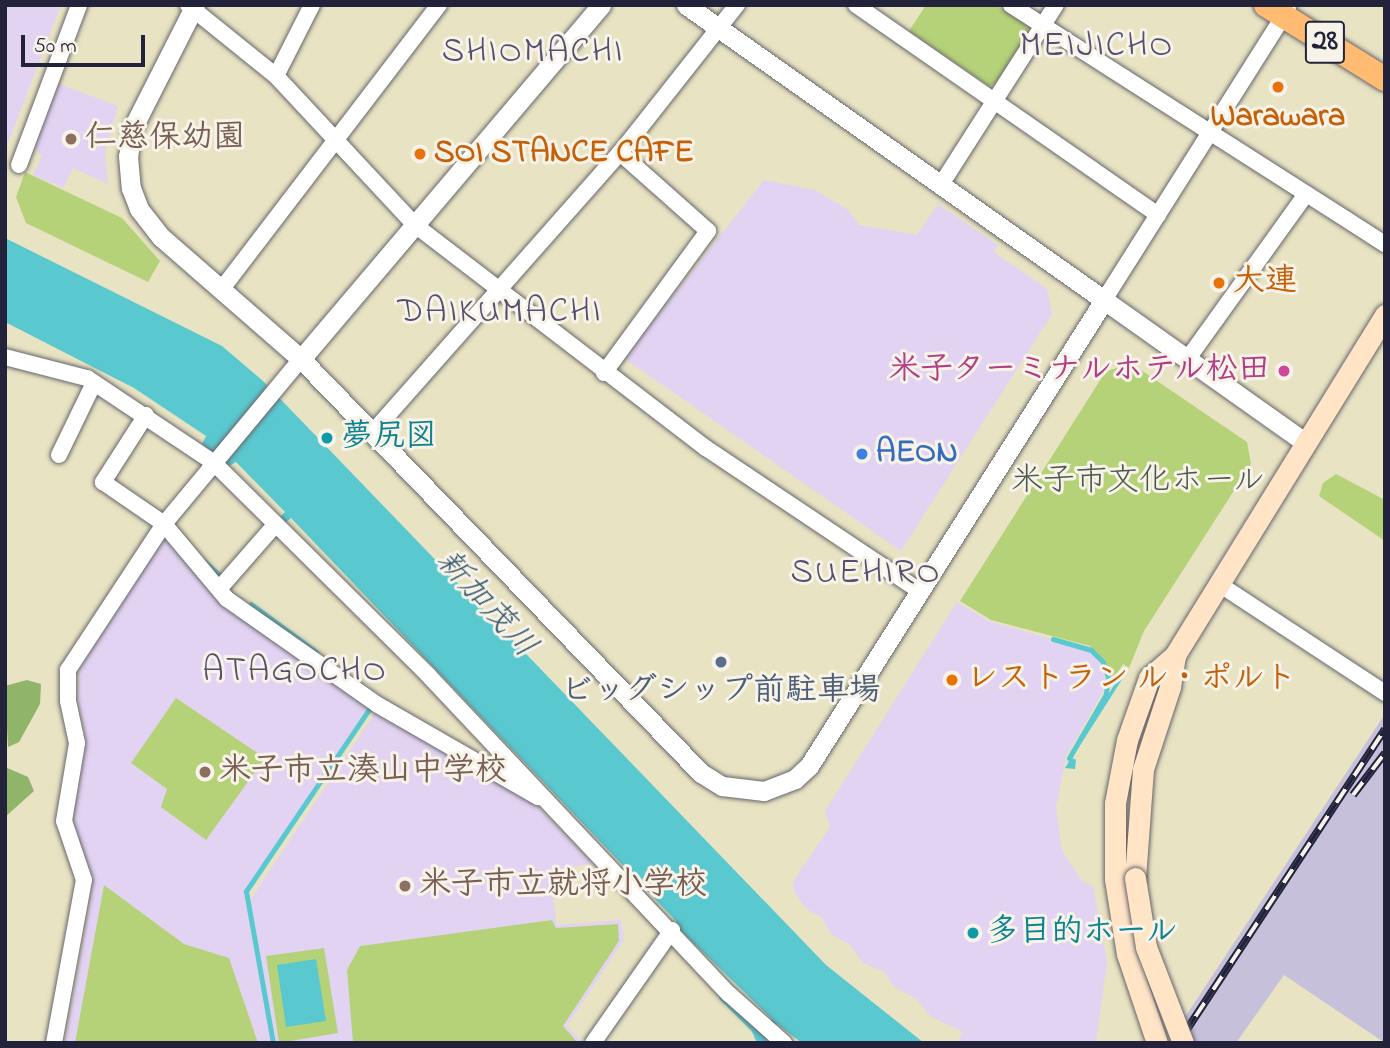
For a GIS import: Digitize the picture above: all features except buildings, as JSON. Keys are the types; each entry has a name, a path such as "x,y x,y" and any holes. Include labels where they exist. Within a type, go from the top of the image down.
{"main road":[{"name":"28","path":"1280,9 1385,79"},
{"path":"1157,1043 1127,954 1125,878 1143,769 1170,687 1175,655 1303,441 1385,315"},
{"path":"1125,878 1146,947 1183,1043"}],"street":[{"path":"19,165 79,5"},
{"path":"276,76 312,5"},
{"path":"221,290 338,141 439,5"},
{"path":"54,1043 83,880 64,821 77,743 68,701 68,670 163,524 276,386 601,5"},
{"path":"686,5 1189,357 1303,441"},
{"path":"372,433 497,287 620,153 716,28 737,5"},
{"path":"856,5 1158,215"},
{"path":"1012,5 1385,244"},
{"path":"942,183 1056,5"},
{"path":"920,591 706,448 604,373 415,225 276,76 192,6 132,129 129,166 139,209 161,237 301,359 701,773 722,786 764,791 795,779 809,766 1212,131 1280,9"},
{"path":"604,373 708,231 620,153"},
{"path":"1189,357 1306,194"},
{"path":"5,357 94,383 218,456 276,524 772,1032"},
{"path":"59,455 94,383"},
{"path":"146,415 103,482 163,524 219,589 378,705 549,802"},
{"path":"219,589 276,524"},
{"path":"1219,584 1385,693"},
{"path":"593,1043 671,930"}],"shaded area":[{"path":"5,5 61,5 5,151"},
{"name":"仁慈保幼園","path":"57,83 118,106 105,153 108,184 73,168 63,188 33,175 42,156 32,145"},
{"name":"AEON","path":"764,180 815,190 847,209 859,225 917,235 938,204 998,245 994,252 1047,289 1052,314 901,551 624,358"},
{"name":"米子市立湊山中学校","path":"163,537 231,607 371,711 245,899 272,1043 65,1043 92,891 75,831 74,803 86,741 78,702 79,669 121,594"},
{"path":"957,602 989,621 1089,650 1104,668 1105,688 1066,757 1056,807 1062,851 1082,881 1093,886 1107,962 1096,1043 963,1043 959,1040 963,1032 931,1017 917,999 894,987 884,972 863,963 850,945 831,934 821,917 806,909 794,891 793,882 830,827 825,811"},
{"name":"米子市立就将小学校","path":"375,713 537,806 592,863 549,872 557,925 621,920 624,940 567,1026 583,1043 276,1043 250,900"},
{"path":"1385,714 1385,1043 1284,975 1236,1043 1168,1043"}],"green space":[{"path":"926,5 996,5 1027,25 1029,34 996,84 989,86 909,31"},
{"path":"25,172 122,218 160,261 148,282 26,223 16,197"},
{"name":"米子市文化ホール","path":"1132,364 1247,442 1251,464 1144,631 1129,668 1123,664 1111,683 1102,658 1090,646 991,620 960,601 1106,371"},
{"path":"1336,474 1385,500 1385,541 1319,496 1323,483"},
{"path":"27,680 41,684 40,704 19,742 8,747 5,686"},
{"path":"176,698 265,758 206,840 161,807 167,789 131,763"},
{"path":"5,767 28,777 34,791 5,817"},
{"path":"104,885 184,944 229,958 258,1043 75,1043"},
{"path":"552,920 556,928 618,924 619,941 563,1026 578,1043 353,1043 347,970 360,946"},
{"path":"324,948 338,1033 279,1043 266,956"}],"water":[{"path":"5,238 222,346 263,381 826,965 924,1043 802,1043 777,1024 766,1036 768,1043 757,1043 750,1027 761,1032 772,1019 676,926 676,921 291,518 285,523 280,517 285,512 236,462 229,466 202,444 206,436 134,388 5,322"},
{"path":"1124,668 1128,670 1072,758 1076,760 1075,769 1065,768"},
{"path":"316,959 326,1021 286,1027 277,965"}],"waterway":[{"path":"205,562 224,579"},
{"path":"251,604 316,652"},
{"path":"1053,639 1091,650 1103,662 1108,677 1106,694 1069,758"},
{"path":"273,1043 246,891 372,705"},
{"path":"721,997 754,1030"}],"railway":[{"path":"1178,1043 1385,729"},
{"path":"1353,795 1385,753"}],"place":[{"name":"Warawara","path":"1278,87"},
{"name":"仁慈保幼園","path":"71,139"},
{"name":"SOI STANCE CAFE","path":"420,154"},
{"name":"大連","path":"1219,283"},
{"name":"米子ターミナルホテル松田","path":"1284,371"},
{"name":"夢尻図","path":"327,438"},
{"name":"AEON","path":"862,454"},
{"name":"ビッグシップ前駐車場","path":"721,662"},
{"name":"レストラン ル・ポルト","path":"952,680"},
{"name":"米子市立湊山中学校","path":"205,772"},
{"name":"米子市立就将小学校","path":"405,886"},
{"name":"多目的ホール","path":"973,933"}],"district":[{"name":"MEIJICHO","path":"1097,47"},
{"name":"SHIOMACHI","path":"533,53"},
{"name":"DAIKUMACHI","path":"500,313"},
{"name":"SUEHIRO","path":"866,574"},
{"name":"ATAGOCHO","path":"295,672"}],"water label":[{"name":"新加茂川","path":"485,605"}]}
